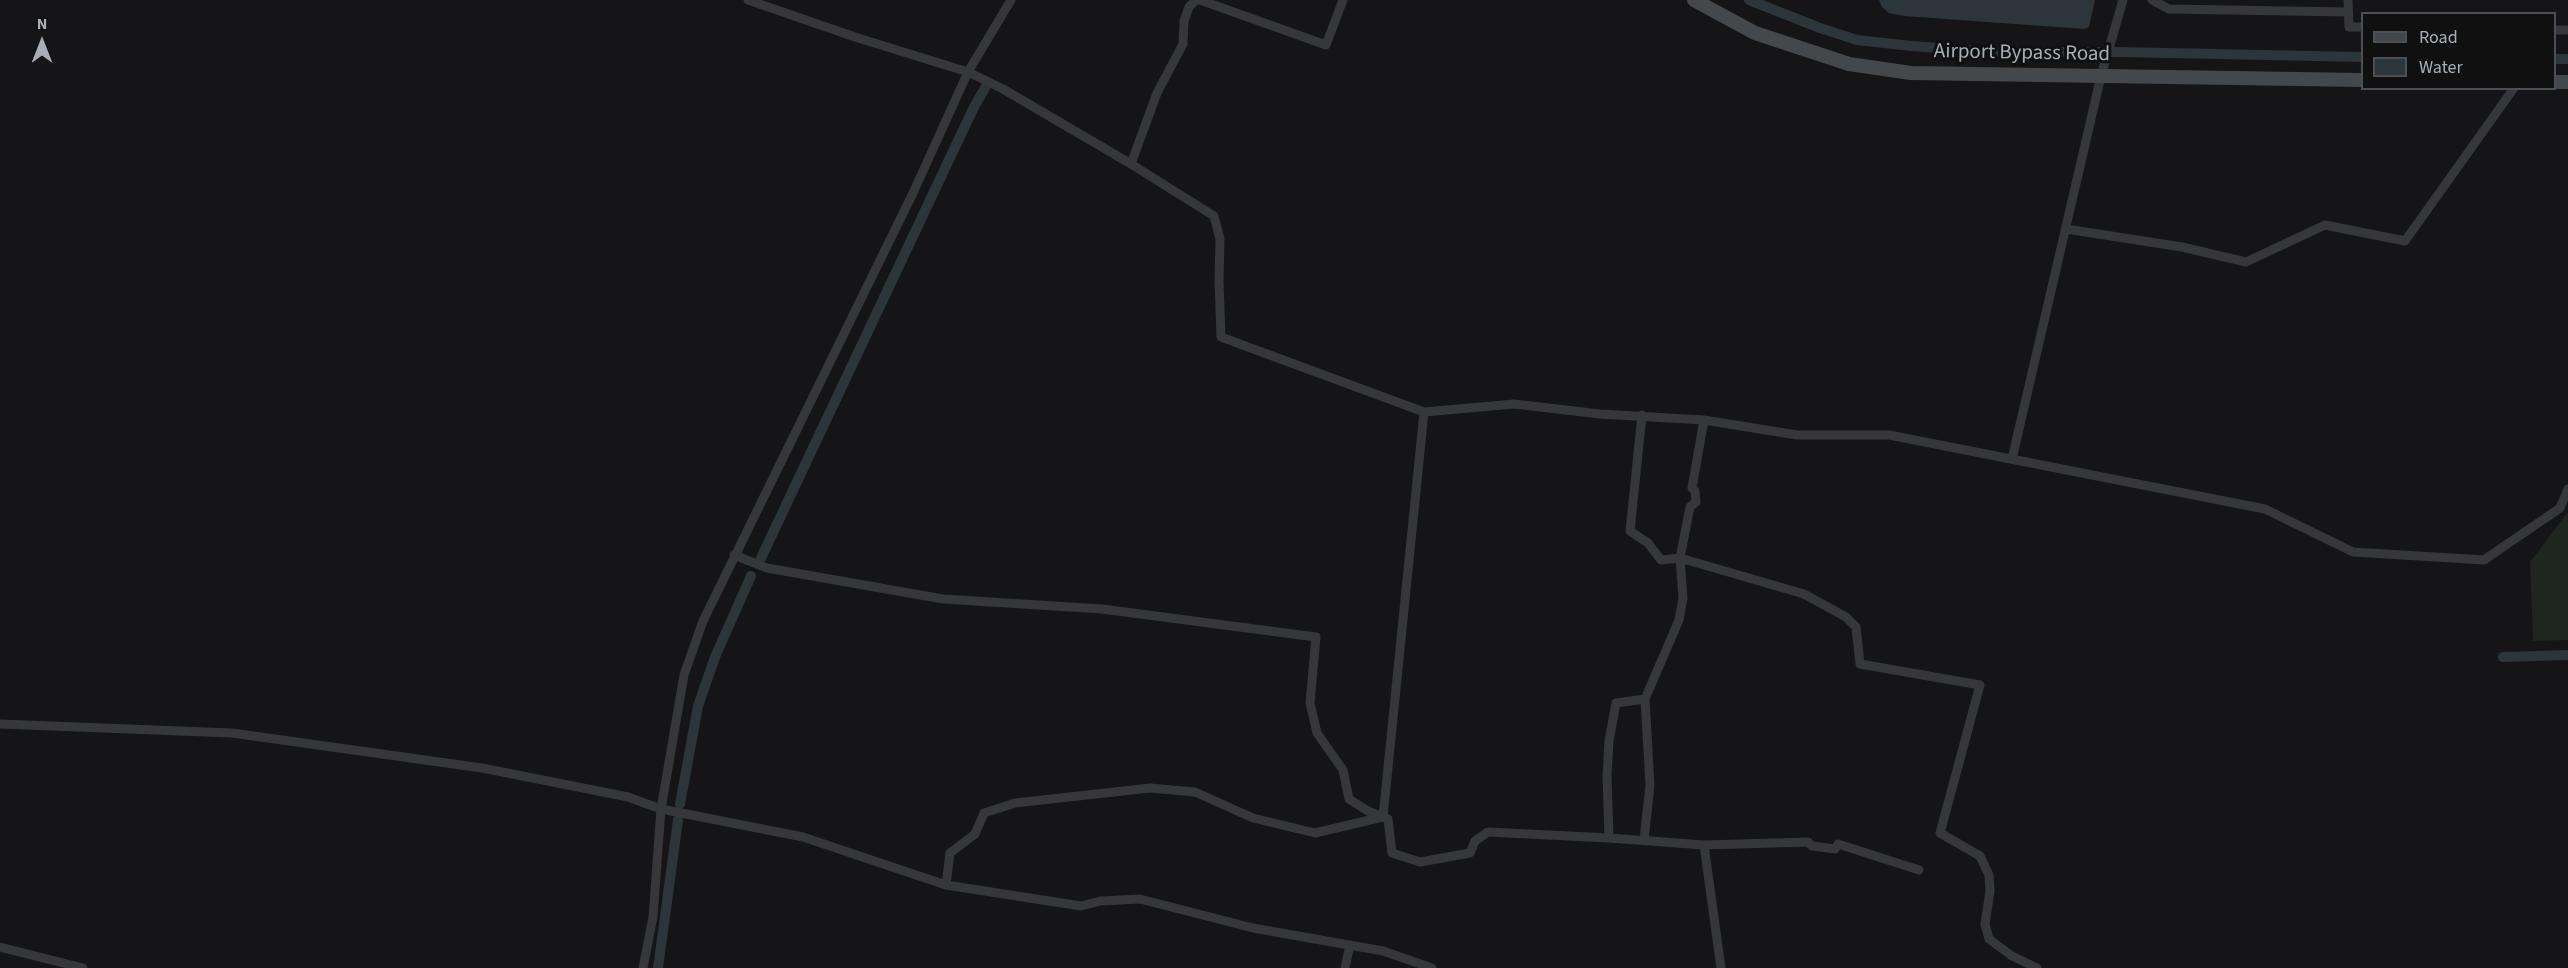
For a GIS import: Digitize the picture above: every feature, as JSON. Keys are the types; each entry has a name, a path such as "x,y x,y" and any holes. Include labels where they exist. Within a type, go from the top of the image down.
{"street":[{"path":"748,0 855,37 969,72 1003,89 1131,164 1214,216 1220,239 1221,337 1424,412 1514,404 1600,414 1704,420 1797,435 1888,435 2265,509 2353,552 2484,560 2560,508 2568,489"},
{"path":"643,968 653,917 662,809 684,675 703,621 913,193 969,72 1011,0"},
{"path":"1131,164 1157,93 1183,44 1184,21 1189,7 1198,0 1326,45 1343,0"},
{"name":"Airport Bypass Road","path":"1694,0 1755,33 1849,64 1911,73 2361,80"},
{"path":"2012,459 2101,76 2123,0"},
{"path":"2152,0 2169,9 2348,12"},
{"path":"2348,0 2349,27 2361,27"},
{"path":"2066,229 2182,247 2246,262 2325,225 2405,242 2513,90"},
{"path":"1383,817 1424,412"},
{"path":"1642,415 1630,531 1648,543 1661,560 1680,558 1804,594 1846,616 1856,627 1860,664 1980,685 1940,833 1980,856 1989,875 1990,891 1985,924 1989,939 2012,956 2037,968"},
{"path":"1644,840 1650,785 1645,699 1679,620 1683,598 1680,558 1690,507 1696,502 1695,491 1692,488 1704,420"},
{"path":"734,555 767,568 943,599 1101,609 1316,637 1310,703 1317,733 1342,770 1349,799 1368,811 1388,819 1392,853 1420,862 1470,853 1474,841 1488,832 1704,845 1808,842 1812,846 1834,849 1838,844 1919,870"},
{"path":"1609,838 1606,776 1616,703 1645,699"},
{"path":"0,724 232,733 482,768 628,797 662,809 803,837 946,885 1081,906 1101,901 1140,899 1253,928 1383,951 1432,968"},
{"path":"946,885 950,853 975,834 984,813 1015,803 1150,788 1195,792 1253,818 1315,833 1383,817"},
{"path":"1704,845 1721,968"},
{"path":"1345,968 1350,945"},
{"path":"0,947 83,968"}],"shaded area":[{"path":"2568,512 2568,640 2533,641 2530,562"}],"water":[{"path":"1879,0 2095,0 2089,27 2084,29 1904,16 1889,13 1882,7"}],"waterway":[{"path":"1749,0 1857,40 1911,46 1995,52 2361,57"},
{"path":"2556,59 2568,59"},
{"path":"761,558 986,86"},
{"path":"680,804 698,706 715,657 751,576"},
{"path":"2503,657 2568,655"},
{"path":"658,968 678,820"}]}
